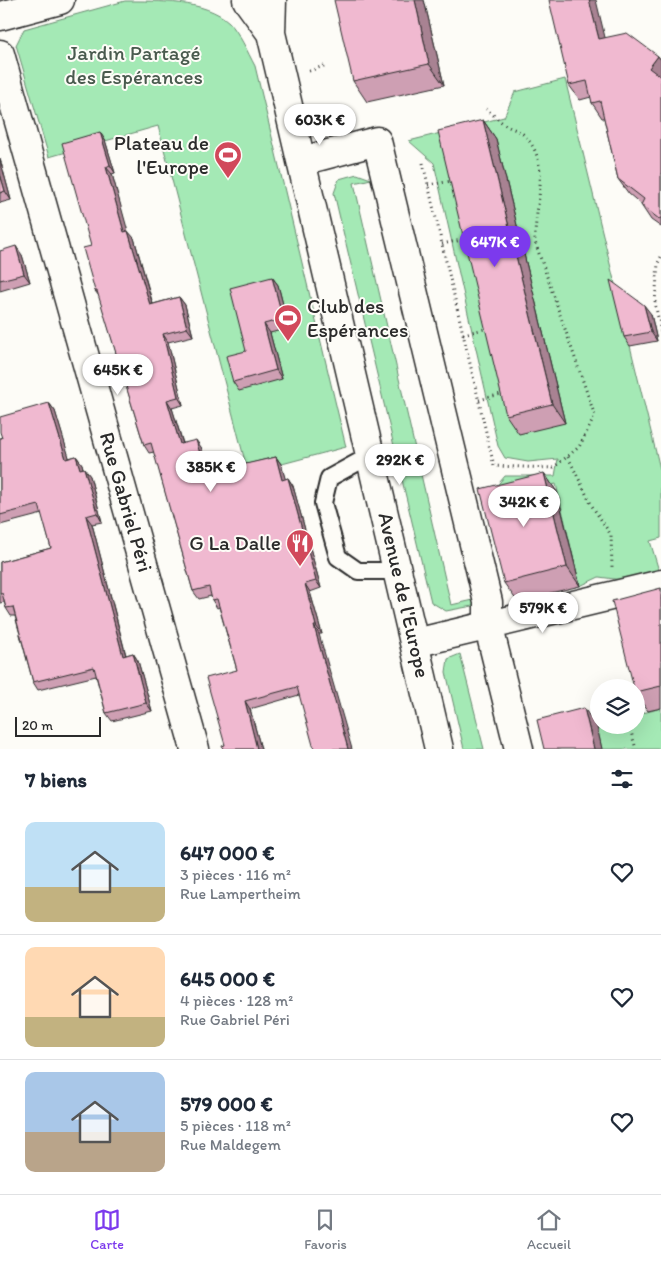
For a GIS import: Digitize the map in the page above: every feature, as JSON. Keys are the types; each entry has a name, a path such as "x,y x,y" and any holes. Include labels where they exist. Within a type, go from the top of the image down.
{"street":[{"path":"3,10 60,0"},
{"name":"Avenue de l'Europe","path":"247,0 271,33"},
{"name":"Avenue de l'Europe","path":"272,0 271,33 439,749"},
{"name":"Rue Gabriel Péri","path":"0,54 195,749"},
{"path":"302,161 377,141 488,602 488,624 519,749"},
{"path":"415,643 661,584"}],"lane":[{"path":"371,455 329,478 323,503 338,557 358,571 398,571"}],"path":[{"path":"423,162 494,466 554,468 579,447 596,416 535,242 534,222 539,194 540,159 533,145 522,133 507,126 486,109"},
{"path":"428,185 458,180"},
{"path":"442,244 472,238"},
{"path":"661,257 658,263 655,303 661,332"},
{"path":"463,334 493,326"},
{"path":"479,400 509,392"},
{"path":"568,456 592,506 611,535 612,569"},
{"path":"632,734 636,749"}],"green space":[{"name":"Jardin Partagé des Espérances","path":"125,1 180,3 207,9 219,15 229,22 237,32 255,66 346,447 248,473 158,126 49,157 16,45 24,29"},
{"path":"565,79 661,473 661,538 650,541 659,571 622,580 599,577 580,586 556,484 483,502 505,476 555,476 558,459 528,462 505,458 498,446 434,163 409,141 504,117 515,92"},
{"path":"357,174 371,179 354,183 451,605 478,599 478,605 446,611 431,602 334,193 339,179"},
{"path":"460,654 484,749 464,749 446,672 448,659"},
{"path":"661,708 661,749 602,749 599,734 645,734 645,712"}],"building":[{"path":"334,0 415,0 429,64 353,81"},
{"path":"549,0 589,0 599,39 627,33 658,56 649,68 661,77 661,218 659,219 641,205 644,199 618,179 600,101 592,103 587,81 569,85"},
{"path":"483,120 552,404 506,415 438,131"},
{"path":"100,132 110,165 106,167 124,232 128,231 150,305 179,297 187,328 163,334 178,397 167,400 180,444 196,440 203,464 209,462 211,472 276,457 282,480 288,478 316,581 305,584 316,626 314,626 348,749 314,749 297,687 245,701 257,749 223,749 222,746 225,745 206,678 237,670 217,599 212,600 209,587 193,591 151,443 144,445 83,248 91,246 62,143"},
{"path":"0,174 5,191 0,193"},
{"path":"16,246 24,274 0,280 0,251"},
{"path":"272,277 283,319 264,324 276,370 233,382 226,356 246,351 230,288"},
{"path":"610,280 644,305 651,332 624,337"},
{"path":"49,403 66,459 76,456 80,469 84,468 97,513 86,516 123,656 133,653 146,703 106,713 94,667 33,682 13,607 6,608 2,593 0,593 0,562 51,548 39,505 0,515 0,438 2,438 0,417"},
{"path":"544,473 567,567 504,583 480,489"},
{"path":"661,588 661,686 645,690 645,679 632,679 612,601"},
{"path":"584,708 594,749 544,749 537,720"}],"place":[{"name":"Plateau de l'Europe","path":"228,179"},
{"name":"Club des Espérances","path":"288,342"},
{"name":"G La Dalle","path":"300,567"}]}
